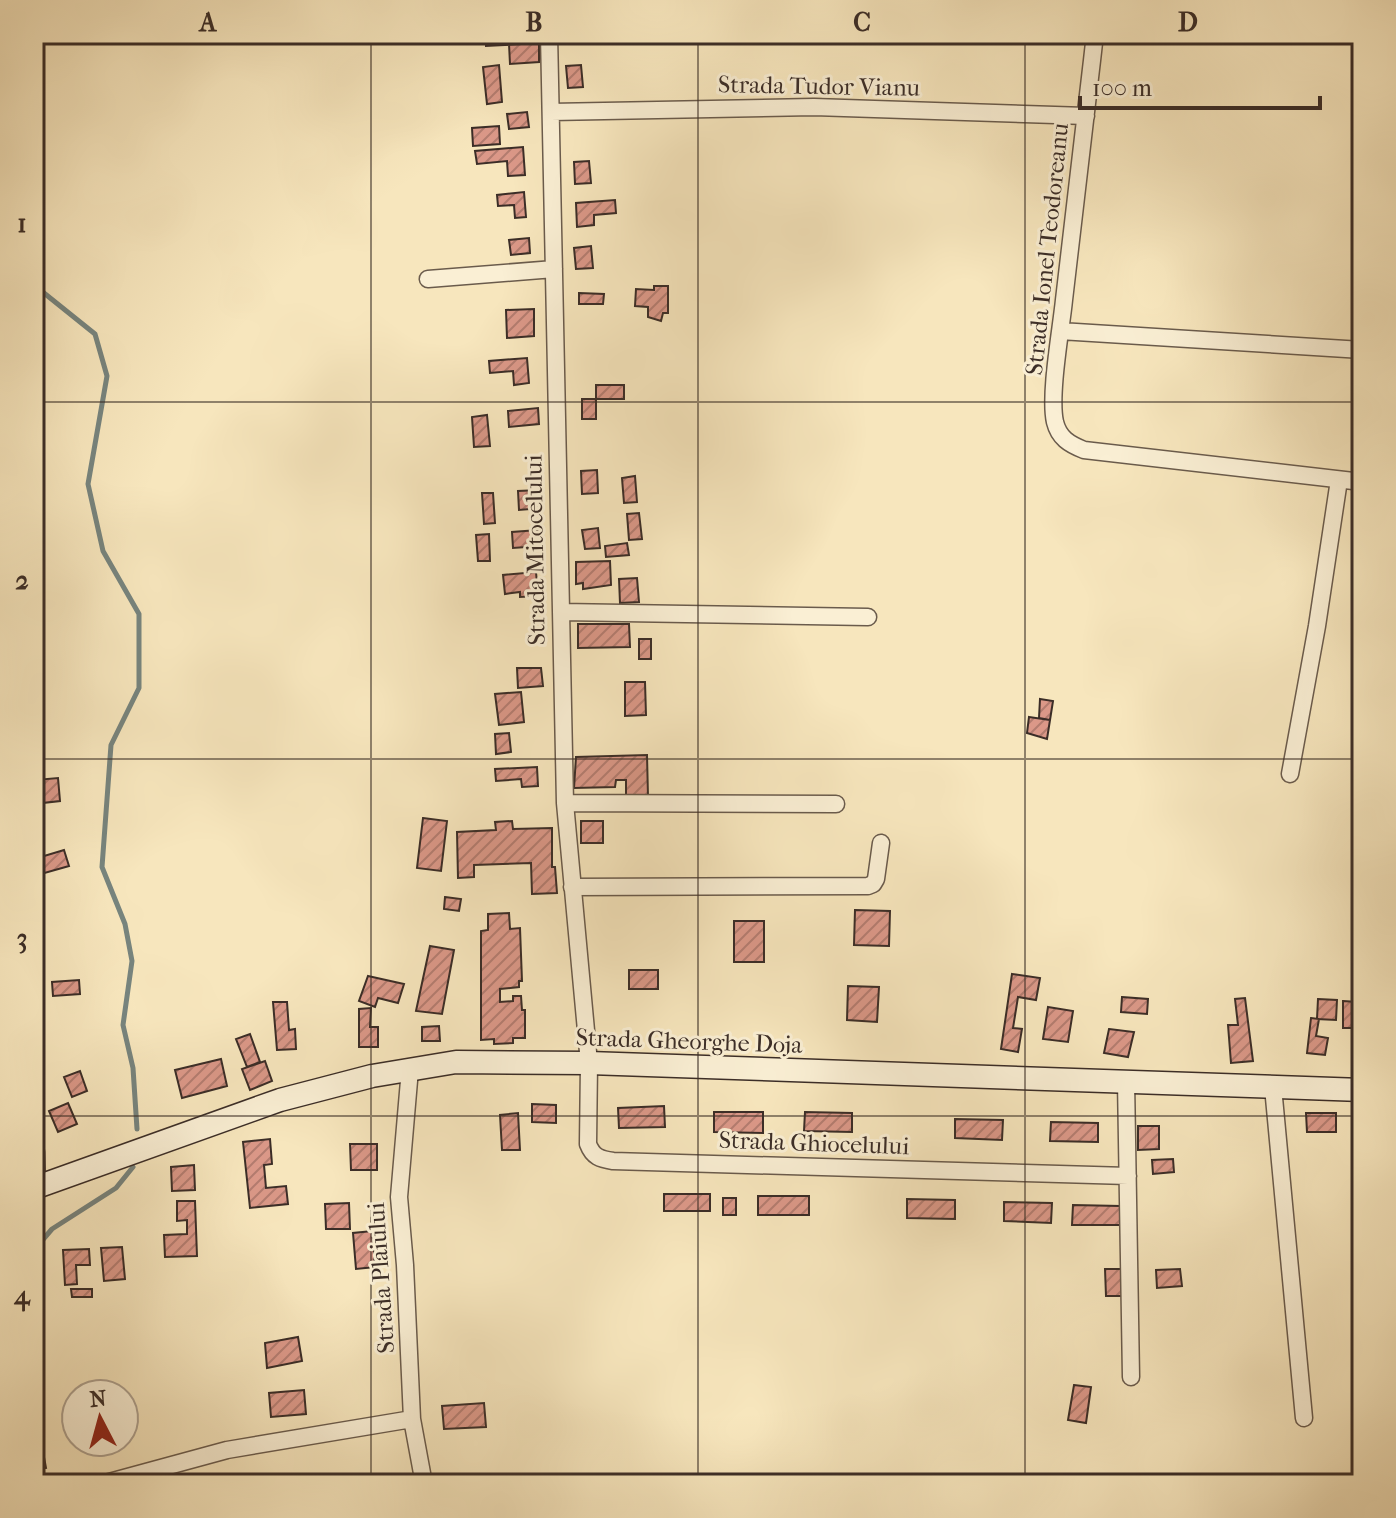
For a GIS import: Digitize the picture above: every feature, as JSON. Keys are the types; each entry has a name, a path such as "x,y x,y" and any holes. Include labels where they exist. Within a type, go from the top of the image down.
{"main road":[{"name":"Strada Gheorghe Doja","path":"35,1187 280,1100 339,1084 456,1062 589,1063 1362,1090"}],"street":[{"name":"Strada Mitocelului","path":"549,34 565,803 589,1063"},
{"name":"Strada Ionel Teodoreanu","path":"1095,34 1054,404 1056,422 1068,444 1084,450 1339,480"},
{"name":"Strada Tudor Vianu","path":"551,112 814,107 1086,116"},
{"path":"428,279 554,269"},
{"path":"1060,331 1362,350"},
{"path":"1290,774 1339,480 1362,482"},
{"path":"561,612 868,617"},
{"path":"565,803 836,804"},
{"path":"572,887 868,886 876,879 881,843"},
{"name":"Strada Ghiocelului","path":"589,1063 588,1144 591,1152 604,1159 1128,1176"},
{"name":"Strada Plaiului","path":"410,1069 399,1197 412,1419 424,1484"},
{"path":"1126,1081 1131,1377"},
{"path":"1273,1087 1304,1418"},
{"path":"34,1152 35,1187"},
{"path":"102,1484 227,1450 412,1419"}],"building":[{"path":"486,34 539,34 539,43 486,46"},
{"path":"539,43 539,62 510,64 509,44"},
{"path":"499,65 502,102 487,104 483,67"},
{"path":"581,65 583,87 568,88 566,66"},
{"path":"527,112 529,127 509,129 507,114"},
{"path":"499,126 500,144 473,146 472,128"},
{"path":"523,147 525,175 508,176 507,161 477,164 475,151"},
{"path":"589,161 591,183 575,184 574,162"},
{"path":"524,192 526,217 515,218 514,205 498,206 497,195"},
{"path":"615,200 616,213 594,215 594,225 577,227 576,203"},
{"path":"529,238 530,253 511,255 509,240"},
{"path":"591,246 593,268 576,269 574,248"},
{"path":"654,286 668,286 668,313 663,313 661,321 648,317 648,307 635,306 636,289 654,290"},
{"path":"579,293 604,294 603,304 579,304"},
{"path":"534,309 534,336 507,338 506,310"},
{"path":"527,358 529,383 514,385 513,371 490,373 489,361"},
{"path":"596,385 624,385 624,399 596,399"},
{"path":"582,399 596,399 596,419 582,419"},
{"path":"538,408 539,424 509,427 508,411"},
{"path":"487,415 490,446 474,447 472,417"},
{"path":"597,470 598,493 582,494 581,471"},
{"path":"635,476 637,502 624,503 622,478"},
{"path":"540,490 542,508 519,510 518,491"},
{"path":"482,493 493,493 495,523 484,524"},
{"path":"639,513 642,539 629,540 627,514"},
{"path":"598,528 600,548 585,549 582,530"},
{"path":"538,530 540,546 513,548 512,532"},
{"path":"489,534 490,561 478,561 476,535"},
{"path":"627,543 629,555 606,557 605,546"},
{"path":"610,561 611,585 583,589 583,583 576,584 576,562"},
{"path":"536,572 538,596 520,597 520,592 505,594 503,575"},
{"path":"637,578 639,602 620,603 619,579"},
{"path":"578,624 629,624 630,647 578,648"},
{"path":"639,639 651,639 651,659 639,659"},
{"path":"517,668 541,668 543,686 518,688"},
{"path":"625,682 645,682 646,715 625,716"},
{"path":"521,692 524,722 499,725 495,694"},
{"path":"1040,699 1053,701 1050,720 1039,718"},
{"path":"1029,717 1050,720 1047,739 1027,733"},
{"path":"509,733 511,752 496,754 495,734"},
{"path":"647,755 648,796 626,797 626,780 616,780 615,787 574,788 576,757"},
{"path":"537,767 538,786 522,787 521,779 496,781 495,769"},
{"path":"34,774 36,780 58,778 60,801 34,807"},
{"path":"423,818 447,821 441,871 417,868"},
{"path":"512,821 513,829 552,828 552,867 555,867 557,893 532,894 531,863 474,865 474,877 458,878 457,832 496,830 495,822"},
{"path":"581,821 603,821 603,843 581,843"},
{"path":"64,850 69,866 34,876 34,859"},
{"path":"445,897 461,899 459,911 444,909"},
{"path":"855,910 890,911 889,946 854,945"},
{"path":"509,913 510,929 520,928 522,981 519,981 519,987 500,989 500,1002 513,1001 513,996 521,996 522,1010 525,1010 525,1038 513,1038 513,1043 494,1044 494,1039 481,1040 481,931 488,930 488,914"},
{"path":"734,921 764,921 764,962 734,962"},
{"path":"430,946 454,950 442,1014 416,1011"},
{"path":"629,970 658,970 658,989 629,989"},
{"path":"1012,974 1040,978 1036,1000 1018,997 1013,1028 1022,1029 1018,1052 1001,1049"},
{"path":"368,976 404,984 398,1003 378,998 375,1007 359,1001"},
{"path":"79,980 80,994 53,996 52,982"},
{"path":"848,986 879,987 877,1022 847,1020"},
{"path":"1122,997 1148,999 1147,1014 1121,1012"},
{"path":"1245,998 1253,1061 1231,1063 1228,1025 1238,1025 1235,999"},
{"path":"1318,999 1337,1000 1336,1020 1317,1019"},
{"path":"1343,1001 1357,1002 1357,1028 1343,1028"},
{"path":"273,1002 287,1002 289,1030 295,1029 296,1049 277,1050"},
{"path":"1048,1007 1073,1011 1068,1042 1043,1039"},
{"path":"371,1008 370,1027 378,1027 378,1047 359,1047 359,1009"},
{"path":"1311,1018 1319,1019 1316,1036 1328,1038 1325,1055 1307,1053"},
{"path":"439,1026 440,1041 422,1041 422,1027"},
{"path":"1109,1029 1134,1032 1128,1057 1104,1053"},
{"path":"250,1034 260,1062 247,1067 236,1039"},
{"path":"221,1059 227,1086 182,1098 175,1070"},
{"path":"265,1061 272,1081 250,1090 242,1069"},
{"path":"80,1071 87,1091 72,1097 64,1077"},
{"path":"68,1103 77,1124 58,1132 49,1111"},
{"path":"532,1104 556,1105 556,1123 532,1122"},
{"path":"664,1106 665,1127 619,1128 618,1108"},
{"path":"714,1112 763,1112 763,1133 714,1132"},
{"path":"805,1112 852,1113 852,1132 804,1131"},
{"path":"518,1113 520,1150 502,1150 500,1115"},
{"path":"1306,1113 1336,1113 1336,1132 1307,1132"},
{"path":"955,1119 1003,1120 1002,1140 955,1138"},
{"path":"1051,1122 1098,1123 1098,1142 1050,1141"},
{"path":"1138,1126 1159,1126 1159,1149 1138,1150"},
{"path":"1362,1130 1362,1163 1356,1163 1353,1131"},
{"path":"270,1139 272,1164 264,1165 266,1188 286,1186 288,1204 250,1208 243,1142"},
{"path":"350,1144 377,1144 377,1170 351,1170"},
{"path":"1173,1159 1174,1172 1153,1174 1152,1160"},
{"path":"194,1165 195,1190 172,1191 171,1167"},
{"path":"664,1194 710,1194 710,1211 664,1211"},
{"path":"758,1196 809,1196 809,1215 758,1215"},
{"path":"723,1198 736,1198 736,1215 723,1215"},
{"path":"907,1199 955,1200 955,1219 907,1218"},
{"path":"177,1201 195,1201 197,1256 165,1257 164,1235 187,1234 187,1220 177,1221"},
{"path":"1004,1202 1052,1203 1051,1223 1004,1221"},
{"path":"349,1203 350,1229 326,1229 325,1204"},
{"path":"1073,1205 1120,1206 1120,1225 1072,1225"},
{"path":"372,1231 375,1267 356,1269 353,1233"},
{"path":"122,1247 125,1279 104,1281 101,1248"},
{"path":"89,1249 90,1265 76,1265 77,1284 65,1285 63,1250"},
{"path":"1105,1269 1124,1269 1125,1296 1106,1296"},
{"path":"1180,1269 1182,1286 1157,1288 1156,1270"},
{"path":"71,1289 92,1289 92,1297 72,1297"},
{"path":"298,1337 302,1361 267,1368 265,1343"},
{"path":"1074,1385 1091,1387 1086,1423 1068,1420"},
{"path":"304,1390 306,1414 271,1417 269,1393"},
{"path":"484,1403 486,1427 444,1429 442,1406"},
{"path":"41,1441 46,1468 34,1470 34,1442"}],"waterway":[{"path":"34,285 95,334 107,376 88,484 103,551 139,614 139,688 111,745 102,867 125,924 132,961 123,1025 133,1068 137,1129"},
{"path":"34,1250 52,1229 116,1188 133,1167"}],"railway":[{"path":"375,1484 424,1478 651,1477 713,1484"}]}
